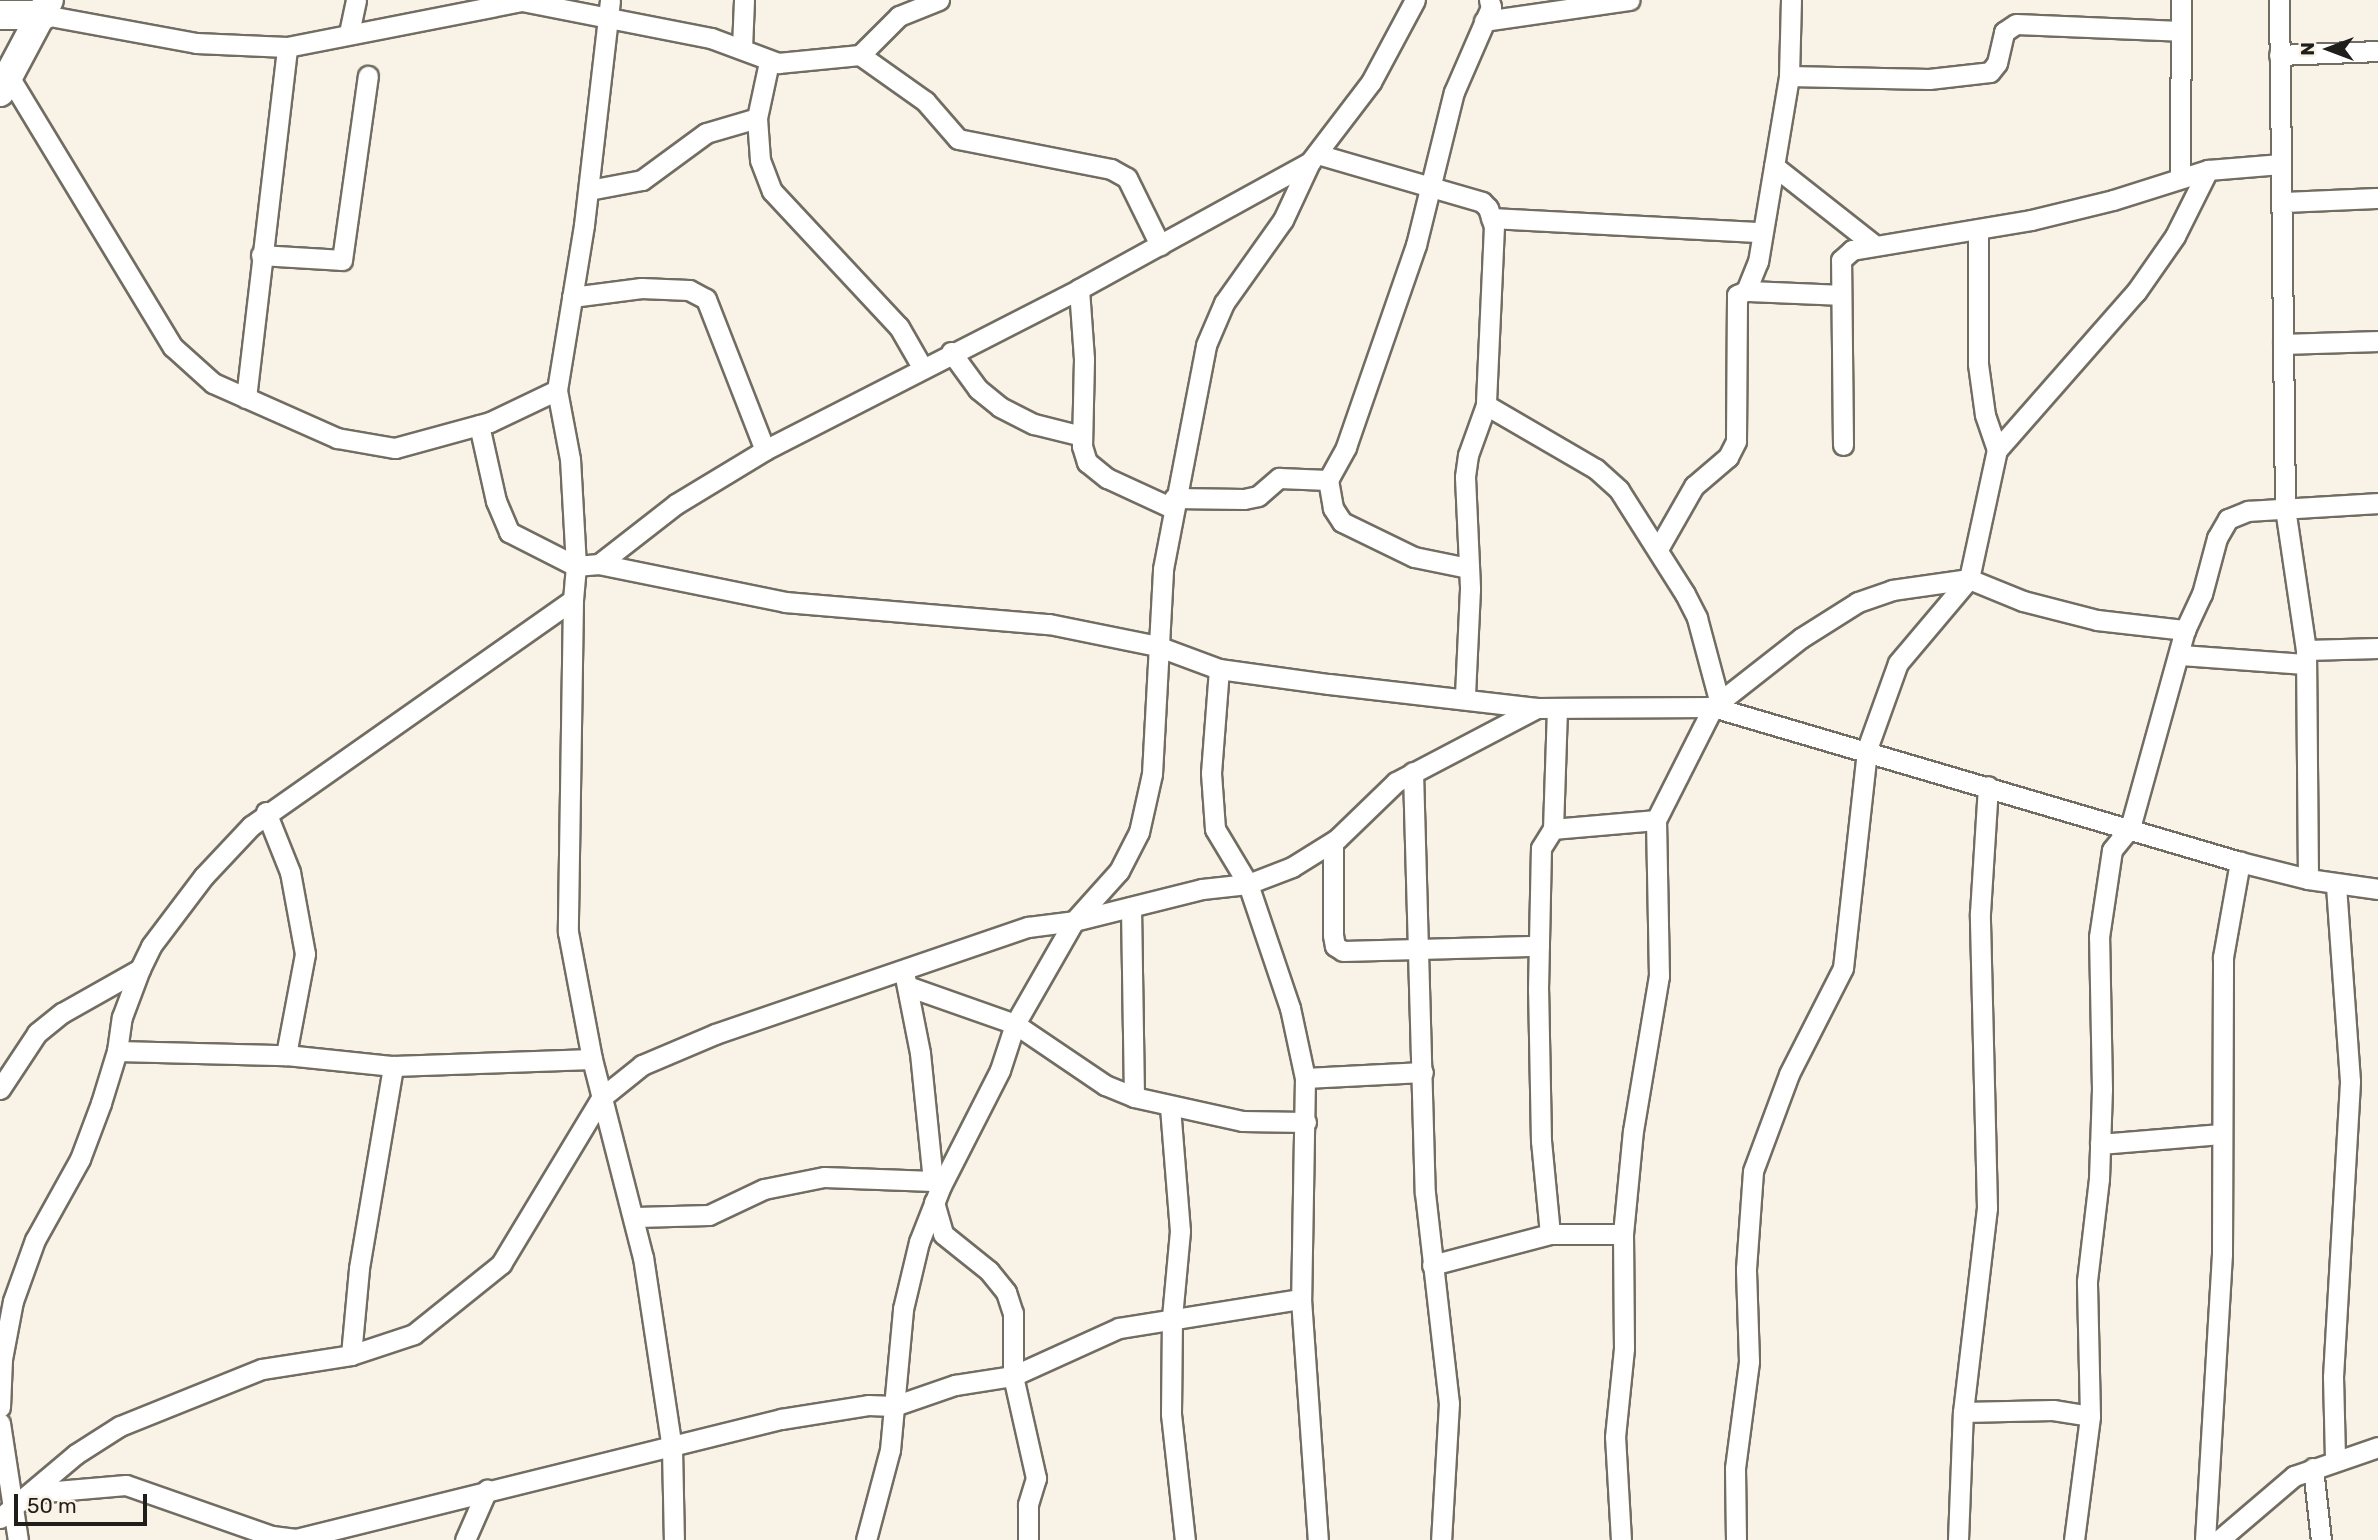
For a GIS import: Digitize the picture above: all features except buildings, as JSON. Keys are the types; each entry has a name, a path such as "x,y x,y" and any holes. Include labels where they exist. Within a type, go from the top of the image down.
{"street":[{"path":"349,33 356,0"},
{"path":"742,48 744,0"},
{"path":"860,55 899,16 939,0"},
{"path":"866,1540 890,1450 903,1309 919,1241 936,1190 982,1108 1015,1024 1074,921 1119,871 1139,832 1152,774 1157,646 1173,503 1206,345 1238,280 1283,220 1313,158 1371,82 1415,0"},
{"path":"1468,568 1414,557 1342,522 1333,508 1328,480 1346,447 1432,188 1454,92 1491,7 1489,0"},
{"path":"1484,21 1629,0"},
{"path":"1746,291 1758,262 1788,76 1791,0"},
{"path":"2180,178 2181,0"},
{"path":"2279,0 2285,508 2306,657 2308,879"},
{"path":"1,15 46,7 196,43 287,47 500,2 522,1 609,8 742,48 769,62 860,55 925,101 958,139 1111,169 1127,178 1160,245"},
{"path":"46,7 4,84 173,347 213,383 337,438 375,447 395,448 479,425 557,390"},
{"path":"609,8 589,190 557,390 570,459 576,566 573,600 568,932 601,1098 636,1217 672,1448 674,1540"},
{"path":"1788,76 1929,79 1990,72 1997,63 2004,32 2016,24 2180,31"},
{"path":"246,398 287,47"},
{"path":"2279,55 2378,51"},
{"path":"769,62 757,118 760,160 772,191 899,327 922,367"},
{"path":"261,255 342,260 368,76"},
{"path":"589,190 642,180 706,133 757,118"},
{"path":"599,564 676,504 765,450 951,352 1079,289 1313,158 1482,202 1491,218 1486,405 1466,466 1468,568 1465,697"},
{"path":"1843,444 1841,260 1852,250 1873,244 1978,232 2113,200 2208,170 2281,164"},
{"path":"1774,166 1873,244"},
{"path":"1736,1540 1735,1468 1749,1361 1746,1269 1753,1171 1789,1074 1843,968 1867,749 1898,663 1969,579 1997,450 2136,292 2175,236 2208,170"},
{"path":"2282,202 2378,198"},
{"path":"1491,218 1762,232"},
{"path":"1978,232 1978,364 1985,415 1997,450"},
{"path":"572,297 641,288 689,290 706,299 765,450"},
{"path":"1079,289 1084,359 1082,436 1087,462 1107,478 1173,503 1258,496 1279,478 1328,480"},
{"path":"1658,549 1693,486 1728,457 1736,441 1734,303 1737,295 1746,291 1840,295"},
{"path":"2283,344 2378,341"},
{"path":"951,352 978,389 1000,407 1034,425 1082,436"},
{"path":"1486,405 1597,469 1619,490 1658,549 1697,618 1716,704"},
{"path":"479,425 496,501 509,532 576,566 599,564 785,602 1049,624 1157,646 1219,669 1465,697 1536,708 1716,704 2240,863 2308,879 2378,889"},
{"path":"2074,1540 2090,1416 2087,1281 2101,1144 2099,937 2112,850 2130,828 2181,655 2185,630 2202,594 2217,538 2228,519 2248,511 2378,503"},
{"path":"1621,1540 1615,1437 1624,1348 1623,1234 1633,1131 1659,976 1656,820 1716,704 1858,602 1892,590 1969,579 2023,601 2097,620 2185,630"},
{"path":"0,1407 2,1359 13,1301 35,1240 79,1159 117,1051 122,1017 151,946 204,876 266,812 573,600"},
{"path":"2181,655 2306,657 2378,648"},
{"path":"1219,669 1211,773 1215,829 1248,884 1290,1008 1305,1078 1301,1299 1318,1540"},
{"path":"7,1512 33,1493 76,1454 120,1426 262,1369 351,1356 414,1334 502,1264 601,1098 642,1065 715,1034 906,979 1028,927 1074,921 1202,890 1248,884 1292,867 1333,842 1396,782 1536,708"},
{"path":"1550,1234 1541,1141 1539,946 1541,848 1552,829 1557,708"},
{"path":"1413,772 1425,1193 1449,1403 1441,1540"},
{"path":"1958,1540 1963,1412 1987,1208 1980,913 1988,786"},
{"path":"266,812 290,872 305,954 286,1055"},
{"path":"1552,829 1656,820"},
{"path":"1333,842 1335,946 1343,951 1539,946"},
{"path":"2205,1540 2222,1254 2223,957 2240,863"},
{"path":"2335,1458 2333,1364 2350,1093 2349,1017 2336,884"},
{"path":"1130,907 1133,1097"},
{"path":"0,1089 37,1033 93,995 140,969"},
{"path":"906,979 1015,1024 1105,1085 1133,1097 1242,1121 1306,1122"},
{"path":"906,979 943,1234 989,1271 1006,1292 1013,1312 1013,1376 1036,1478 1028,1506 1028,1540"},
{"path":"93,995 122,1017"},
{"path":"117,1051 286,1055 393,1066 592,1059"},
{"path":"351,1356 359,1268 393,1066"},
{"path":"1305,1078 1423,1072"},
{"path":"1170,1107 1180,1190 1172,1318 1171,1415 1185,1540"},
{"path":"2101,1144 2221,1134"},
{"path":"636,1217 709,1215 764,1189 824,1177 936,1190"},
{"path":"1432,1265 1550,1234 1623,1234"},
{"path":"33,1493 126,1485 272,1536 296,1539 781,1419 868,1405 894,1406 955,1385 1013,1376 1093,1336 1172,1318 1301,1299"},
{"path":"1963,1412 2053,1410 2090,1416"},
{"path":"0,1423 7,1512 18,1540"},
{"path":"2220,1540 2294,1476 2335,1458 2378,1447"},
{"path":"2313,1468 2321,1540"},
{"path":"465,1540 487,1490"}]}
